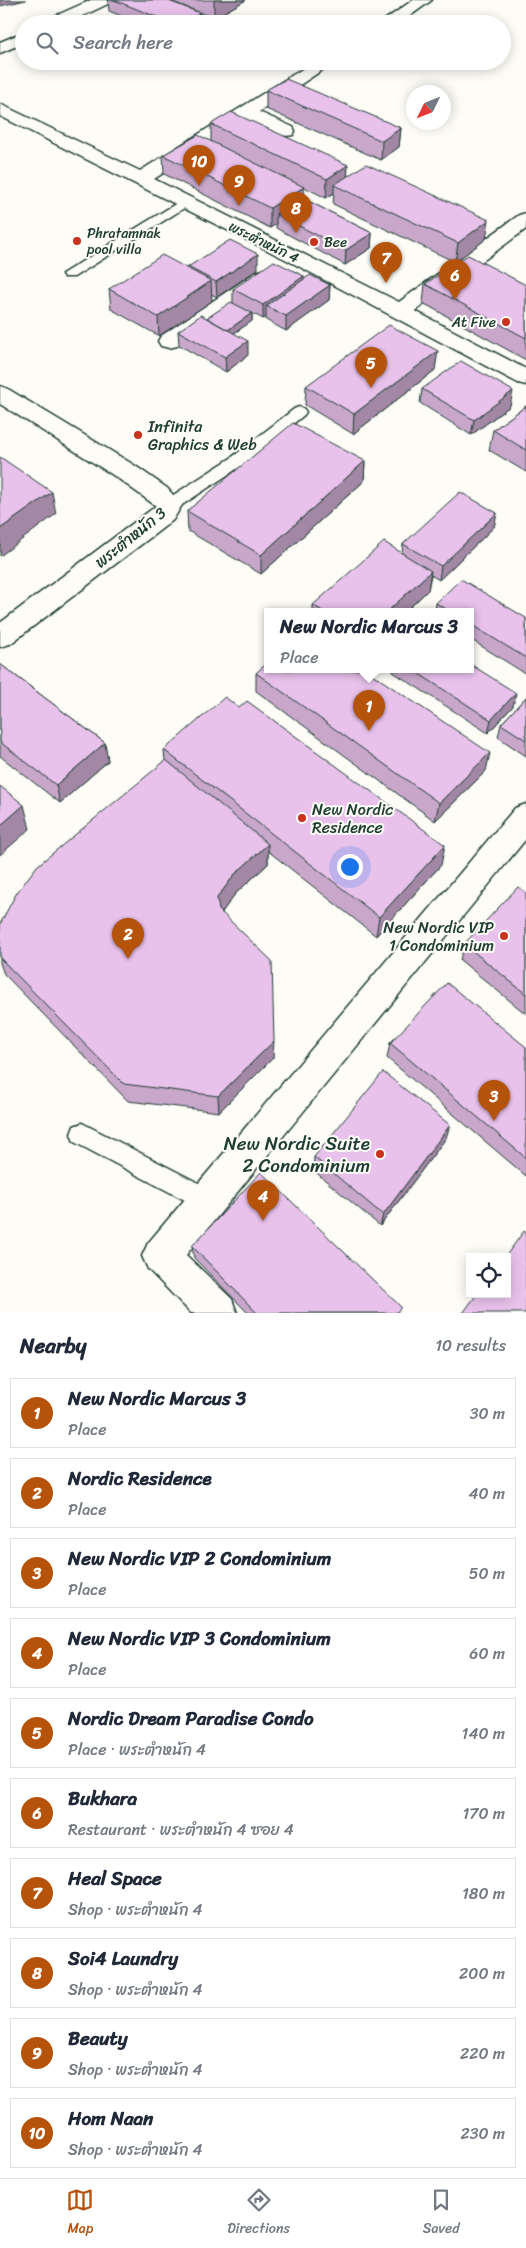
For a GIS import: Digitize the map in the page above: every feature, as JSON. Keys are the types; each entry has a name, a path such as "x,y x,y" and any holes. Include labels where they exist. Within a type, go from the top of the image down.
{"street":[{"path":"72,15 104,0"},
{"path":"401,15 424,0"},
{"path":"0,48 15,41"},
{"path":"139,180 313,70"},
{"name":"พระตำหนัก 4","path":"0,109 292,255 526,378"},
{"path":"246,113 286,131"},
{"path":"400,312 491,235 526,219"},
{"path":"169,341 292,255"},
{"name":"พระตำหนัก 3","path":"0,394 125,471 170,504 168,509 158,518 0,637"},
{"path":"218,1313 161,1256 526,817"}],"lane":[{"path":"69,274 184,202"},
{"path":"170,504 236,462 299,412"},
{"path":"82,1134 208,1200"}],"building":[{"path":"114,0 166,0 200,13 197,15 152,15"},
{"path":"286,79 401,128 382,141 266,90"},
{"path":"231,112 348,165 327,179 211,124"},
{"path":"198,135 304,187 270,208 163,155"},
{"path":"366,164 489,220 458,243 334,185"},
{"path":"302,198 372,233 346,250 276,214"},
{"path":"230,240 258,254 216,282 188,267"},
{"path":"162,255 211,281 158,317 109,289"},
{"path":"468,255 526,285 526,338 425,284"},
{"path":"274,261 304,276 263,305 233,289"},
{"path":"310,275 330,285 286,316 266,306"},
{"path":"231,302 252,313 228,330 207,318"},
{"path":"201,315 248,341 225,357 178,331"},
{"path":"389,325 438,351 354,414 306,386"},
{"path":"461,361 513,391 474,420 422,389"},
{"path":"526,406 526,450 493,430"},
{"path":"293,423 365,461 261,555 187,511"},
{"path":"0,457 52,492 0,529"},
{"path":"460,492 497,513 441,566 403,544"},
{"path":"384,542 431,571 391,608 318,608 313,605"},
{"path":"461,579 526,618 526,658 474,626 474,608 444,608 436,603"},
{"path":"0,664 105,743 56,785 0,742"},
{"path":"264,666 264,673 370,673 490,753 439,803 256,673"},
{"path":"474,667 516,693 491,720 418,673 474,673"},
{"name":"New Nordic Residence","path":"225,697 239,708 247,701 445,845 379,917 164,750"},
{"path":"526,697 526,740 501,724"},
{"path":"166,760 268,844 235,874 217,898 219,910 272,961 274,1041 218,1096 124,1084 0,958 0,924 16,894 37,866"},
{"path":"0,786 24,805 0,826"},
{"name":"New Nordic VIP 1 Condominium","path":"518,887 526,892 526,994 464,944"},
{"path":"447,983 526,1047 526,1158 390,1043"},
{"name":"New Nordic Suite 2 Condominium","path":"383,1072 450,1125 383,1215 314,1157"},
{"path":"261,1172 401,1307 396,1313 257,1313 192,1246"},
{"path":"524,1231 526,1233 526,1313 463,1313 474,1298 511,1298 511,1253 508,1253"}],"place":[{"name":"Hom Naan","path":"199,186"},
{"name":"Beauty","path":"239,206"},
{"name":"Soi4 Laundry","path":"296,233"},
{"name":"Phratamnak pool villa","path":"77,241"},
{"name":"Bee","path":"314,242"},
{"name":"Heal Space","path":"386,283"},
{"name":"Bukhara","path":"455,300"},
{"name":"At Five","path":"506,322"},
{"name":"Nordic Dream Paradise Condo","path":"371,388"},
{"name":"Infinita Graphics & Web","path":"138,435"},
{"name":"New Nordic Marcus 3","path":"369,731"},
{"name":"New Nordic Residence","path":"302,818"},
{"name":"New Nordic VIP 1 Condominium","path":"504,936"},
{"name":"Nordic Residence","path":"128,959"},
{"name":"New Nordic VIP 2 Condominium","path":"494,1121"},
{"name":"New Nordic Suite 2 Condominium","path":"380,1154"},
{"name":"New Nordic VIP 3 Condominium","path":"263,1221"}]}
